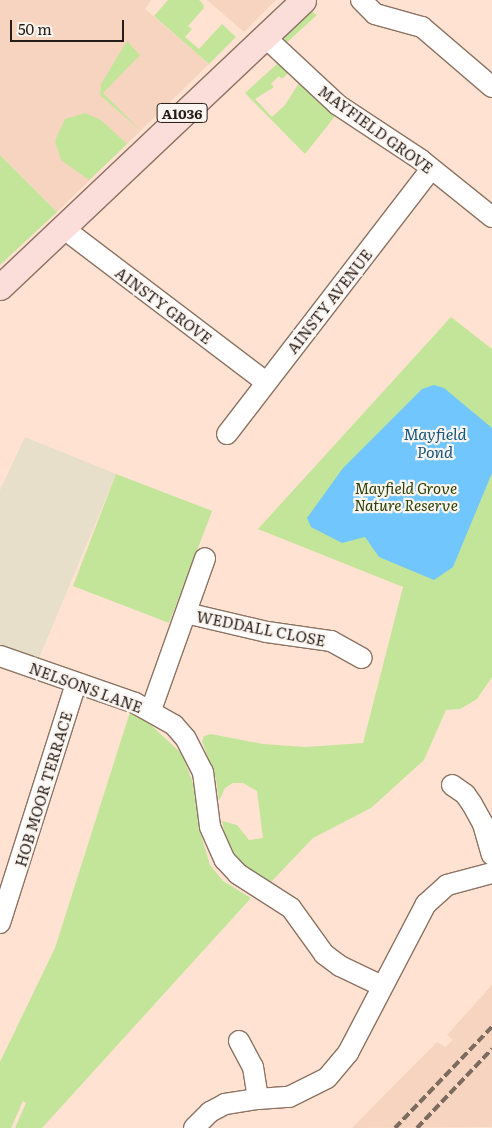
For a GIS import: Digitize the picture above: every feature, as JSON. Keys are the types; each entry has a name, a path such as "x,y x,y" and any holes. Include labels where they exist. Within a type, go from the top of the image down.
{"main road":[{"name":"A1036","path":"0,287 303,0"}],"street":[{"path":"361,0 375,14 422,26 492,87"},
{"name":"MAYFIELD GROVE","path":"264,36 338,105 432,169 492,217"},
{"name":"AINSTY AVENUE","path":"227,434 432,169"},
{"name":"AINSTY GROVE","path":"63,228 266,382"},
{"path":"151,710 205,558"},
{"name":"WEDDALL CLOSE","path":"186,613 267,632 331,641 362,658"},
{"name":"NELSONS LANE","path":"0,656 151,710 174,725 197,758 208,790 210,826 225,860 238,874 290,908 324,954 382,986"},
{"name":"HOB MOOR TERRACE","path":"0,923 76,684"},
{"path":"452,785 465,794 472,804 483,824 492,855"},
{"path":"194,1128 210,1112 225,1104 289,1097 327,1078 348,1054 418,918 436,893 459,880 492,873"},
{"path":"239,1041 253,1068 258,1099"}],"shaded area":[{"path":"0,0 151,0 145,9 209,64 57,212 0,155"},
{"path":"207,0 276,0 244,32"},
{"path":"25,437 116,474 37,663 0,647 0,490"},
{"path":"492,985 492,1127 352,1128 437,1042 445,1047 453,1040 447,1035"}],"green space":[{"path":"168,0 199,0 203,4 204,8 188,26 192,29 185,37 199,49 222,24 236,37 209,64 154,16"},
{"path":"311,11 317,15 283,46 285,37"},
{"path":"127,41 140,55 103,93 141,131 100,95 101,84"},
{"path":"277,64 288,73 282,79 279,76 271,84 274,87 255,99 272,117 285,105 299,83 336,115 305,154 245,93"},
{"path":"85,113 101,120 127,144 89,180 61,160 55,141 65,119"},
{"path":"0,155 57,212 0,265"},
{"name":"Mayfield Grove Nature Reserve","path":"451,317 492,349 492,677 477,699 460,709 446,710 424,760 371,808 313,838 271,882 241,864 226,839 222,821 237,825 249,840 263,838 257,791 243,783 233,783 225,788 219,801 216,779 202,741 204,736 211,734 263,744 306,747 363,743 403,587 258,529"},
{"path":"116,474 212,511 169,623 73,586"},
{"path":"130,712 152,726 182,754 193,783 200,832 210,865 223,881 251,898 42,1128 15,1128 26,1103 16,1096 23,1101 11,1128 0,1128 0,1062 55,948"}],"water":[{"name":"Mayfield Pond","path":"434,385 444,388 492,428 492,473 453,567 434,580 379,557 365,537 342,543 311,527 307,518 343,468 422,389"}],"railway":[{"path":"395,1128 492,1027"},
{"path":"417,1128 492,1049"}]}
